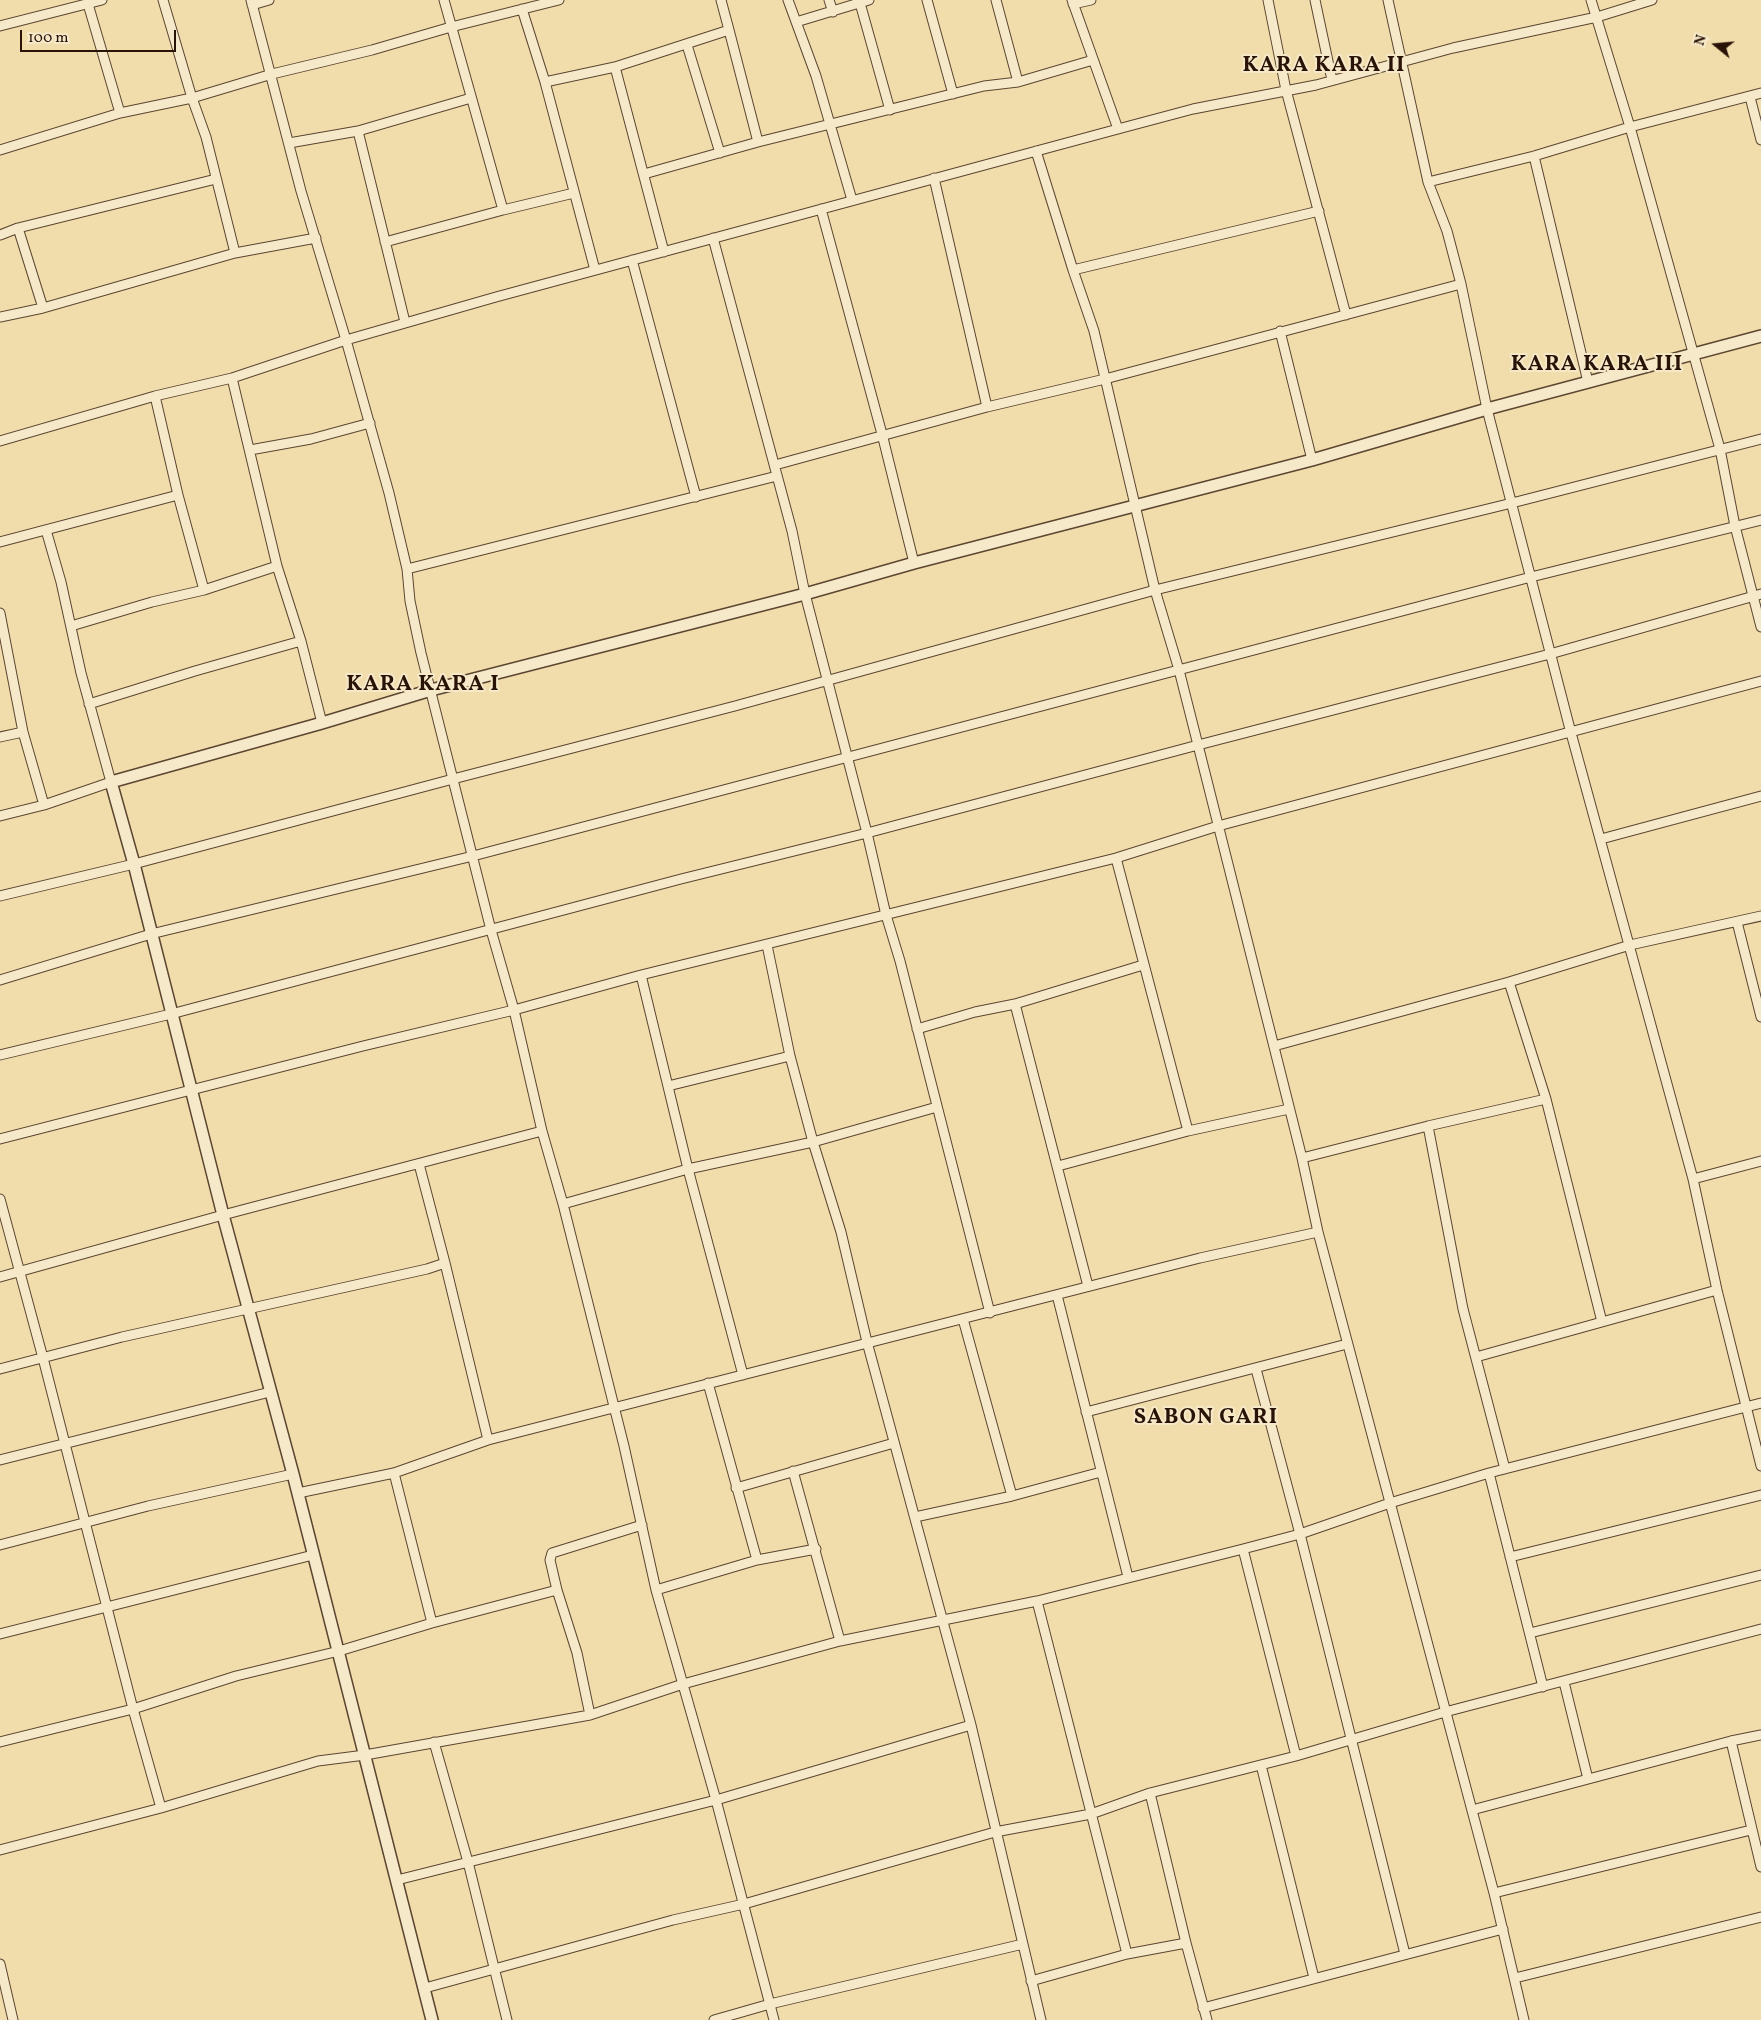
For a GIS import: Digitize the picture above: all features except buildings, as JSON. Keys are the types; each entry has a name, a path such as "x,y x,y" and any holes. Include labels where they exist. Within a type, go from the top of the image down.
{"street":[{"path":"0,26 102,0"},
{"path":"163,0 192,98 206,137 234,253"},
{"path":"269,0 252,2 301,190 370,423 407,569 410,601 421,653 491,930 514,1010 542,1131 614,1407 656,1590 716,1800 774,2020"},
{"path":"444,0 503,210"},
{"path":"0,150 120,113 192,98 272,74 372,50 451,26 559,0"},
{"path":"721,0 758,142"},
{"path":"788,0 816,76 852,200"},
{"path":"829,0 833,12"},
{"path":"927,0 953,94"},
{"path":"996,0 1018,82"},
{"path":"1091,0 1073,2 1093,60 1107,93 1118,129"},
{"path":"1268,0 1286,90 1346,315"},
{"path":"1315,0 1332,80"},
{"path":"1388,0 1403,61 1413,117 1428,182 1447,232 1461,284 1487,409 1571,733 1693,1179 1717,1290 1761,1466"},
{"path":"1592,0 1630,127 1720,449 1735,526 1756,596 1761,627"},
{"path":"0,441 155,396 232,378 405,322 934,178 1193,109 1316,85 1453,48 1597,17 1652,0"},
{"path":"796,22 864,1 890,110"},
{"path":"88,4 120,113"},
{"path":"522,9 544,82 595,270"},
{"path":"544,82 615,67 729,30"},
{"path":"687,45 720,153"},
{"path":"644,174 758,142 829,126 984,86 1018,82 1093,60"},
{"path":"615,67 664,252"},
{"path":"1428,182 1534,156 1630,127 1761,93"},
{"path":"1750,97 1761,140"},
{"path":"289,143 358,131 471,98"},
{"path":"358,131 405,322"},
{"path":"1036,151 1094,332 1155,590 1179,670 1198,744 1302,1158 1318,1232 1494,1893 1524,2020"},
{"path":"1534,156 1588,382"},
{"path":"934,178 987,407"},
{"path":"0,235 18,228 216,179"},
{"path":"385,242 574,193"},
{"path":"822,209 914,563"},
{"path":"1073,270 1319,211"},
{"path":"18,228 43,308"},
{"path":"0,317 43,308 234,253 316,238"},
{"path":"713,238 792,530 827,681 867,833 886,915 900,961 990,1313"},
{"path":"632,260 696,497"},
{"path":"774,465 882,434 1105,379 1461,284"},
{"path":"1280,331 1312,460"},
{"path":"0,816 44,805 111,782 322,723 431,690 806,594 914,563 1312,460 1487,409 1761,336"},
{"path":"232,378 277,566 301,641 322,723"},
{"path":"155,396 178,495 204,590"},
{"path":"250,450 311,439 370,423"},
{"path":"0,896 134,864 453,778 827,681 1155,590 1512,503 1761,439"},
{"path":"407,569 777,476"},
{"path":"0,542 178,495"},
{"path":"0,980 151,934 473,856 1530,577 1761,520"},
{"path":"46,530 90,704 134,864 190,1091 298,1492 432,2020"},
{"path":"71,626 152,602 204,590 277,566"},
{"path":"0,1055 171,1014 867,833 1198,744 1550,654 1756,596"},
{"path":"0,612 23,732 44,805"},
{"path":"90,704 195,670 301,641"},
{"path":"0,1139 363,1046 514,1010 641,975 1116,858 1218,826 1761,681"},
{"path":"0,737 23,732"},
{"path":"1601,839 1761,796"},
{"path":"1116,858 1143,966 1172,1064 1188,1131"},
{"path":"1274,1046 1509,982 1630,945 1761,916"},
{"path":"1737,922 1761,1017"},
{"path":"768,945 790,1056 813,1142 841,1232 867,1342 971,1725 1041,2020"},
{"path":"917,1028 975,1012 1016,1004 1143,966"},
{"path":"641,975 688,1169 743,1375"},
{"path":"1509,982 1546,1099 1602,1322"},
{"path":"1016,1004 1088,1286"},
{"path":"668,1086 790,1056"},
{"path":"1302,1158 1546,1099"},
{"path":"562,1204 688,1169 813,1142 937,1107"},
{"path":"1058,1166 1188,1131 1289,1109"},
{"path":"1428,1126 1463,1309 1505,1469"},
{"path":"0,1277 223,1215 542,1131"},
{"path":"1693,1179 1761,1161"},
{"path":"419,1164 488,1440"},
{"path":"0,1198 133,1709 161,1808"},
{"path":"298,1492 394,1474 488,1440 614,1407 867,1342 990,1313 1200,1258 1318,1232"},
{"path":"0,1369 122,1337 427,1269 445,1263"},
{"path":"1476,1357 1717,1290"},
{"path":"1057,1295 1128,1577"},
{"path":"962,1319 1012,1496"},
{"path":"1086,1412 1347,1344"},
{"path":"1256,1369 1300,1534 1405,1954"},
{"path":"708,1384 757,1560"},
{"path":"0,1460 270,1392"},
{"path":"0,1850 161,1808 318,1761 365,1756 590,1715 683,1684 840,1640 1037,1601 1243,1549 1300,1534 1390,1503 1490,1473 1761,1403"},
{"path":"736,1488 894,1443"},
{"path":"793,1471 840,1640"},
{"path":"915,1517 1012,1496 1101,1472"},
{"path":"1490,1473 1543,1687"},
{"path":"0,1545 148,1506 293,1474"},
{"path":"394,1474 432,1623"},
{"path":"1510,1557 1761,1495"},
{"path":"590,1715 577,1653 557,1590 550,1560 552,1553 642,1525"},
{"path":"656,1590 757,1560 816,1549"},
{"path":"1243,1549 1296,1756"},
{"path":"0,1634 314,1555"},
{"path":"1530,1633 1761,1575"},
{"path":"0,1742 133,1709 236,1676 339,1651 432,1623 557,1590"},
{"path":"1037,1601 1127,1954"},
{"path":"425,1988 673,1920 744,1904 995,1832 1090,1814 1150,1793 1296,1756 1445,1712 1761,1629"},
{"path":"1564,1682 1588,1779"},
{"path":"396,1880 716,1800 971,1725"},
{"path":"1472,1810 1731,1741 1761,1735"},
{"path":"1731,1741 1761,1868"},
{"path":"434,1742 468,1862 507,2020"},
{"path":"1261,1765 1314,1978"},
{"path":"1150,1793 1186,1943 1207,2020"},
{"path":"1494,1893 1751,1830"},
{"path":"1515,1978 1761,1917"},
{"path":"1203,2008 1503,1929"},
{"path":"1032,1980 1127,1954 1186,1943"},
{"path":"714,2020 770,2004 1023,1944"},
{"path":"0,1964 13,2020"}],"district":[{"name":"KARA KARA II","path":"1324,67"},
{"name":"KARA KARA III","path":"1597,366"},
{"name":"KARA KARA I","path":"423,686"},
{"name":"SABON GARI","path":"1206,1419"}]}
